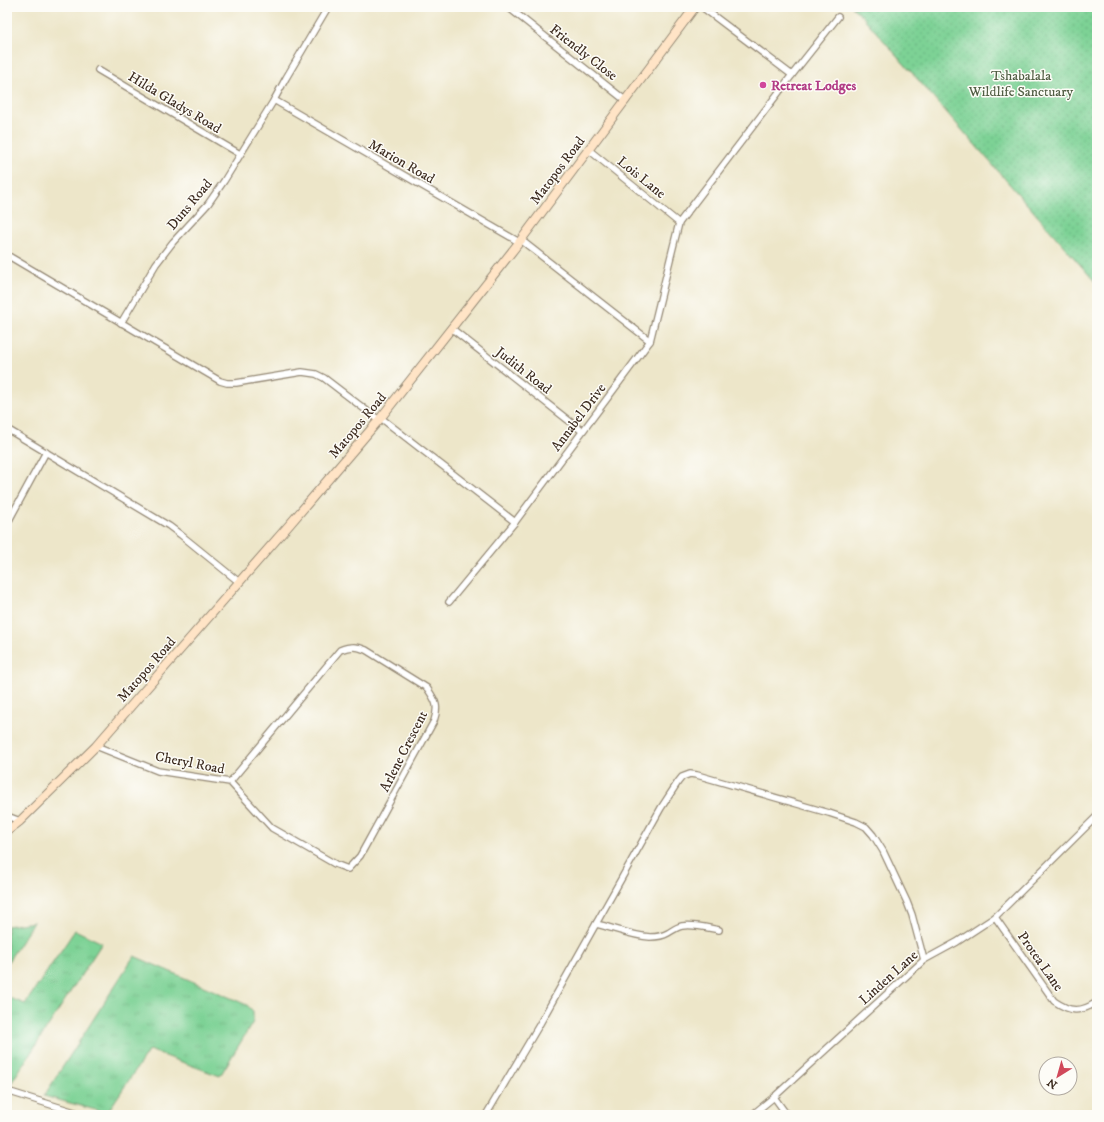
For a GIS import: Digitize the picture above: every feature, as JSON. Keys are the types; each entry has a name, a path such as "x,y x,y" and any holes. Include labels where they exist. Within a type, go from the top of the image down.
{"main road":[{"name":"Matopos Road","path":"7,831 96,746 295,519 380,419 520,241 695,7"}],"street":[{"name":"Duns Road","path":"121,323 156,264 173,242 208,204 227,176 274,100 328,7"},
{"name":"Friendly Close","path":"508,7 626,101"},
{"path":"702,7 792,75"},
{"path":"679,223 792,75 838,18"},
{"name":"Hilda Gladys Road","path":"98,70 240,154"},
{"name":"Marion Road","path":"274,100 520,241 650,341"},
{"name":"Lois Lane","path":"589,150 679,223"},
{"name":"Annabel Drive","path":"449,602 515,522 650,341 679,223"},
{"path":"7,256 215,379 227,383 236,383 302,372 316,374 324,378 515,522"},
{"name":"Judith Road","path":"451,328 582,431"},
{"path":"7,428 169,526 239,582"},
{"path":"7,524 46,452"},
{"name":"Arlene Crescent","path":"230,782 340,650 357,647 366,650 427,688 436,706 437,712 434,722 360,856 348,868"},
{"name":"Cheryl Road","path":"96,746 158,771 230,782 272,828 335,864 348,868"},
{"path":"486,1115 538,1027 661,808 678,782 686,775 697,775 829,813 866,827 873,835 883,852 907,902 924,960"},
{"path":"7,816 20,820"},
{"name":"Linden Lane","path":"752,1115 774,1097 924,960 957,942 995,917 1097,816"},
{"name":"Protea Lane","path":"995,917 1054,1000 1063,1007 1072,1010 1084,1009 1097,1002"},
{"path":"596,924 637,936 651,937 668,934 676,928 683,926 719,930"},
{"path":"7,1091 84,1115"},
{"path":"774,1097 787,1115"}],"green space":[{"name":"Tshabalala Wildlife Sanctuary","path":"852,7 1097,7 1097,284 863,17"},
{"path":"34,922 7,963 7,926"},
{"path":"75,930 102,943 7,1088 7,997 25,1004"},
{"path":"134,956 247,1005 253,1011 253,1022 220,1076 149,1050 107,1113 44,1096"}],"place":[{"name":"Retreat Lodges","path":"763,85"}]}
